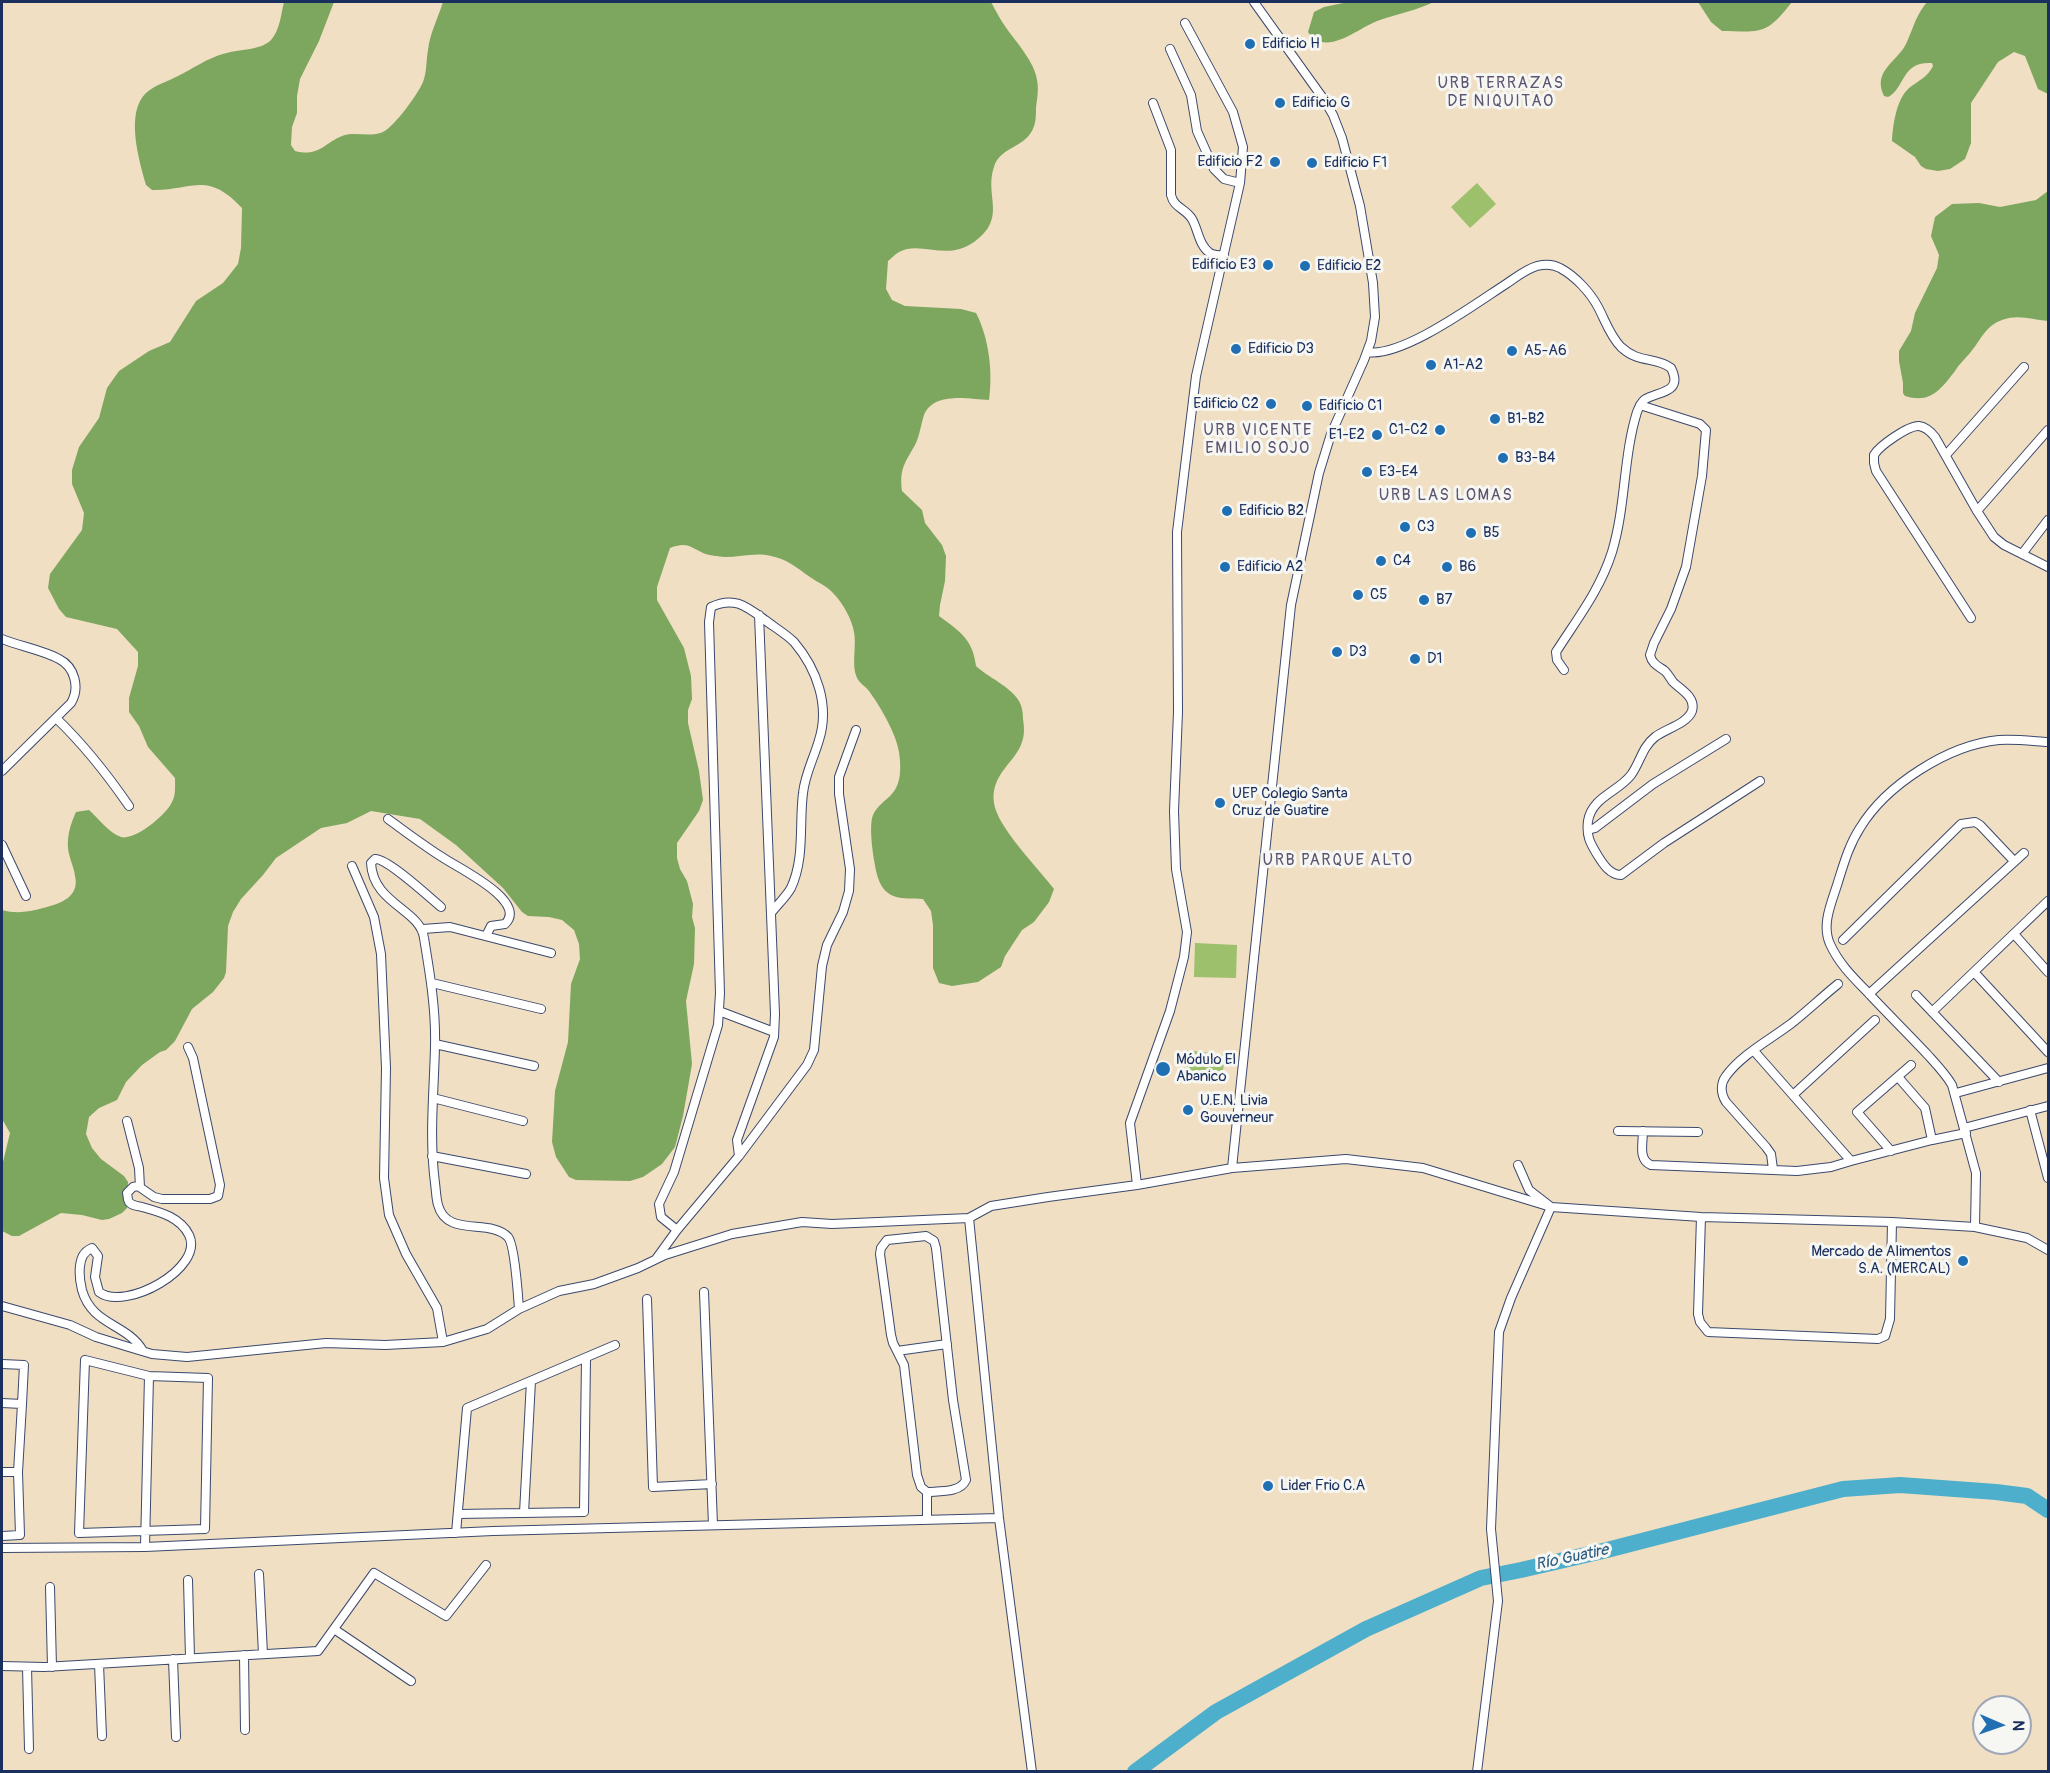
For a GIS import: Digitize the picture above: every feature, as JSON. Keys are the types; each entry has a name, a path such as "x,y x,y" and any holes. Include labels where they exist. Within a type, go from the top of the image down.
{"street":[{"path":"1232,1168 1291,606 1319,473 1331,434 1367,352 1375,317 1373,283 1360,206 1342,138 1325,101 1254,2"},
{"path":"1137,1185 1130,1123 1170,1011 1184,957 1187,932 1176,858 1174,811 1178,712 1177,532 1196,376 1240,183 1243,147 1233,112 1185,23"},
{"path":"1170,49 1191,95 1197,131 1214,169 1224,179 1240,183"},
{"path":"1153,103 1171,150 1172,202 1193,220 1205,248 1210,253 1224,256"},
{"path":"1367,352 1382,353 1398,348 1443,324 1532,268 1551,265 1564,270 1585,288 1613,337 1624,349 1638,358 1661,363 1671,368 1674,378 1670,389 1664,394 1645,400 1640,405 1629,445 1623,495 1612,550 1593,596 1556,652 1557,660 1564,670"},
{"path":"1946,455 2024,367"},
{"path":"1640,405 1700,424 1706,430 1702,476 1686,567 1671,609 1650,655 1654,664 1667,673 1688,695 1693,707 1685,720 1652,739 1628,779 1593,807 1589,818 1588,840 1613,874 1621,874 1664,843 1760,781"},
{"path":"1971,618 1876,471 1873,460 1879,448 1917,426 1926,428 1946,455 1989,531 1999,542 2049,567"},
{"path":"1977,511 2049,430"},
{"path":"2022,554 2049,520"},
{"path":"677,1230 662,1217 659,1204 674,1172 718,1025 709,622 711,607 722,602 738,602 793,641 814,672 823,704 824,721 819,742 805,777 802,794 801,848 797,871 790,890 771,913"},
{"path":"739,1156 737,1140 774,1037 759,615"},
{"path":"2,639 57,658 69,667 76,684 76,693 71,703 2,771"},
{"path":"56,718 88,750 129,806"},
{"path":"655,1260 739,1156 807,1065 814,1050 822,966 827,945 843,912 849,891 850,869 839,794 839,777 856,730"},
{"path":"1588,830 1595,828 1653,784 1726,739"},
{"path":"1975,1227 1976,1173 1956,1093 1946,1075 1839,961 1827,936 1827,923 1850,847 1861,826 1883,800 1918,771 1938,759 1975,745 1998,740 2049,742"},
{"path":"388,819 498,893 509,912 509,920 504,924 488,928 486,936"},
{"path":"1843,940 1961,824 1975,822 1980,825 2014,861"},
{"path":"2,844 26,896"},
{"path":"1869,994 2024,853"},
{"path":"441,906 380,859 375,859 371,863 377,886 423,929 432,983 435,1044 432,1156 438,1206 443,1215 453,1224 499,1231 510,1241 519,1309"},
{"path":"352,866 374,917 381,954 386,1068 384,1178 390,1215 406,1254 437,1308 442,1342"},
{"path":"1932,1012 2049,901"},
{"path":"423,929 450,927 551,953"},
{"path":"2014,934 2049,972"},
{"path":"1974,972 2049,1052"},
{"path":"432,983 541,1009"},
{"path":"1773,1169 1771,1154 1726,1102 1722,1094 1722,1083 1726,1076 1754,1051 1792,1023 1838,984"},
{"path":"1916,995 1999,1082"},
{"path":"719,1011 774,1032"},
{"path":"1793,1095 1875,1020"},
{"path":"435,1044 534,1066"},
{"path":"143,1351 139,1344 93,1312 86,1301 80,1276 83,1254 92,1248 98,1256 95,1277 99,1292 113,1298 136,1295 168,1277 187,1259 191,1240 181,1224 163,1213 132,1205 127,1193 134,1187 140,1187 154,1197 162,1199 210,1199 216,1198 220,1190 193,1058 188,1047"},
{"path":"1754,1051 1851,1161"},
{"path":"1891,1150 1857,1112 1911,1065"},
{"path":"1956,1093 2049,1068"},
{"path":"1898,1077 1925,1108 1932,1140"},
{"path":"432,1098 523,1121"},
{"path":"1643,1131 1642,1158 1649,1165 1811,1171 1932,1140 2049,1106"},
{"path":"2030,1110 2049,1178"},
{"path":"128,1121 139,1168 140,1187"},
{"path":"1618,1131 1698,1132"},
{"path":"432,1156 526,1174"},
{"path":"2,1306 70,1325 96,1337 143,1351 187,1357 326,1343 385,1346 442,1342 487,1329 519,1309 559,1291 594,1284 665,1255 732,1234 802,1222 832,1224 969,1218 991,1206 1137,1185 1232,1168 1346,1159 1424,1168 1551,1207 1701,1217 1892,1222 1975,1227 2027,1238 2049,1250"},
{"path":"1518,1165 1529,1190 1551,1207"},
{"path":"1477,1772 1498,1602 1491,1529 1499,1332 1511,1298 1551,1207"},
{"path":"1701,1217 1698,1314 1700,1322 1708,1332 1878,1339 1884,1336 1890,1319 1892,1222"},
{"path":"969,1218 999,1518 1032,1772"},
{"path":"926,1236 934,1241 947,1344 953,1400 966,1480 964,1485 957,1489 927,1492 921,1487 917,1475 904,1365 891,1335 880,1254 884,1243 891,1238 926,1236"},
{"path":"704,1292 713,1525"},
{"path":"647,1299 653,1487 712,1485"},
{"path":"897,1352 947,1344"},
{"path":"456,1533 467,1407 615,1345"},
{"path":"458,1514 584,1512 586,1358"},
{"path":"85,1360 149,1376 208,1378 205,1529 79,1533 85,1360"},
{"path":"2,1364 24,1365 18,1472 20,1535 2,1536"},
{"path":"145,1547 149,1376"},
{"path":"524,1513 531,1381"},
{"path":"2,1403 22,1404"},
{"path":"2,1472 18,1472"},
{"path":"927,1492 927,1520"},
{"path":"2,1548 145,1547 456,1533 999,1518"},
{"path":"2,1666 52,1667 318,1651 374,1573 446,1616 486,1565"},
{"path":"260,1574 263,1654"},
{"path":"188,1580 190,1658"},
{"path":"50,1587 52,1667"},
{"path":"334,1629 411,1681"},
{"path":"244,1655 245,1730"},
{"path":"173,1659 176,1737"},
{"path":"99,1664 102,1736"},
{"path":"27,1667 30,1749"}],"green space":[{"path":"284,2 334,2 319,41 300,79 297,113 292,127 291,145 295,151 310,152 342,136 378,134 393,124 411,102 423,82 430,38 443,2 991,2 1036,74 1038,90 1033,128 1026,139 1000,156 994,167 991,188 993,215 984,233 964,248 944,251 916,248 899,252 888,261 886,289 892,300 905,306 961,309 976,313 984,333 990,367 989,400 944,399 929,407 924,415 916,443 904,465 902,491 922,510 925,523 942,545 946,556 945,581 939,616 964,636 972,649 976,666 1010,691 1021,705 1023,739 996,784 994,803 1010,835 1054,889 1049,902 1034,922 1022,930 1005,956 1001,967 978,982 952,986 939,983 933,968 931,911 923,899 896,897 885,891 876,872 871,828 873,815 895,791 900,775 900,757 895,737 887,720 873,697 856,676 854,632 843,606 828,588 792,564 777,557 759,554 725,557 706,554 687,546 680,545 670,548 657,587 657,600 684,648 691,676 692,699 688,710 688,723 703,800 699,811 677,843 677,858 687,881 693,904 692,917 695,928 694,964 686,1001 692,1064 675,1147 662,1164 643,1177 630,1181 576,1180 569,1177 556,1157 552,1142 555,1091 568,1042 571,984 580,959 579,944 574,930 562,920 528,916 522,912 503,888 456,845 420,819 371,811 347,823 321,828 276,858 241,899 233,912 228,926 224,978 213,992 192,1009 175,1041 166,1050 142,1065 126,1082 117,1100 99,1108 89,1117 86,1134 92,1148 101,1159 124,1176 128,1182 127,1208 122,1213 102,1220 61,1213 19,1236 12,1236 2,1231 2,1166 10,1133 2,1119 2,910 33,911 62,902 72,894 76,883 68,843 76,812 89,810 112,832 121,837 127,837 150,826 164,813 172,802 175,790 175,778 148,747 139,726 129,712 129,698 138,666 138,652 117,629 66,617 48,588 50,574 82,530 84,513 72,484 72,470 79,447 99,418 107,388 119,371 149,351 170,342 196,301 223,283 238,264 241,248 242,208 219,189 199,185 152,190 146,185 136,137 136,112 146,93 158,85 217,56 266,44 276,32"},
{"path":"1348,2 1434,2 1372,23 1333,42 1315,39 1308,32 1314,12 1324,7"},
{"path":"1698,2 1792,2 1769,26 1746,32 1722,31 1711,22"},
{"path":"1927,2 2048,2 2048,94 2038,89 2025,56 2014,52 1998,62 1971,103 1971,143 1965,159 1950,169 1938,171 1921,166 1915,157 1892,141 1894,120 1901,99 1909,88 1928,73 1933,66 1932,63 1922,63 1909,70 1894,93 1888,97 1884,96 1881,87 1883,73 1906,44 1917,17"},
{"path":"1477,183 1496,204 1470,228 1451,207"},
{"path":"2048,191 2048,321 2014,317 1996,323 1987,330 1940,389 1922,398 1905,396 1899,351 1911,331 1915,313 1937,268 1939,255 1931,236 1935,217 1952,204 1979,203 2000,207 2036,200"},
{"path":"1195,943 1237,945 1236,978 1194,977"},
{"path":"1187,1050 1225,1055 1222,1078 1184,1073"}],"waterway":[{"name":"Río Guatire","path":"1135,1772 1216,1712 1366,1629 1481,1578 1607,1550 1843,1489 1900,1485 1996,1492 2027,1496 2048,1510"}],"place":[{"name":"Edificio H","path":"1250,44"},
{"name":"Edificio G","path":"1280,103"},
{"name":"Edificio F2","path":"1275,162"},
{"name":"Edificio F1","path":"1312,163"},
{"name":"Edificio E3","path":"1268,265"},
{"name":"Edificio E2","path":"1305,266"},
{"name":"Edificio D3","path":"1236,349"},
{"name":"A5-A6","path":"1512,351"},
{"name":"A1-A2","path":"1431,365"},
{"name":"Edificio C2","path":"1271,404"},
{"name":"Edificio C1","path":"1307,406"},
{"name":"B1-B2","path":"1495,419"},
{"name":"C1-C2","path":"1440,430"},
{"name":"E1-E2","path":"1377,435"},
{"name":"B3-B4","path":"1503,458"},
{"name":"E3-E4","path":"1367,472"},
{"name":"Edificio B2","path":"1227,511"},
{"name":"C3","path":"1405,527"},
{"name":"B5","path":"1471,533"},
{"name":"C4","path":"1381,561"},
{"name":"Edificio A2","path":"1225,567"},
{"name":"B6","path":"1447,567"},
{"name":"C5","path":"1358,595"},
{"name":"B7","path":"1424,600"},
{"name":"D3","path":"1337,652"},
{"name":"D1","path":"1415,659"},
{"name":"UEP Colegio Santa Cruz de Guatire","path":"1220,803"},
{"name":"Módulo El Abanico","path":"1163,1069"},
{"name":"U.E.N. Livia Gouverneur","path":"1188,1110"},
{"name":"Mercado de Alimentos S.A. (MERCAL)","path":"1963,1261"},
{"name":"Lider Frio C.A","path":"1268,1486"}],"district":[{"name":"URB TERRAZAS DE NIQUITAO","path":"1501,93"},
{"name":"URB VICENTE EMILIO SOJO","path":"1258,440"},
{"name":"URB LAS LOMAS","path":"1446,496"},
{"name":"URB PARQUE ALTO","path":"1338,861"}]}
